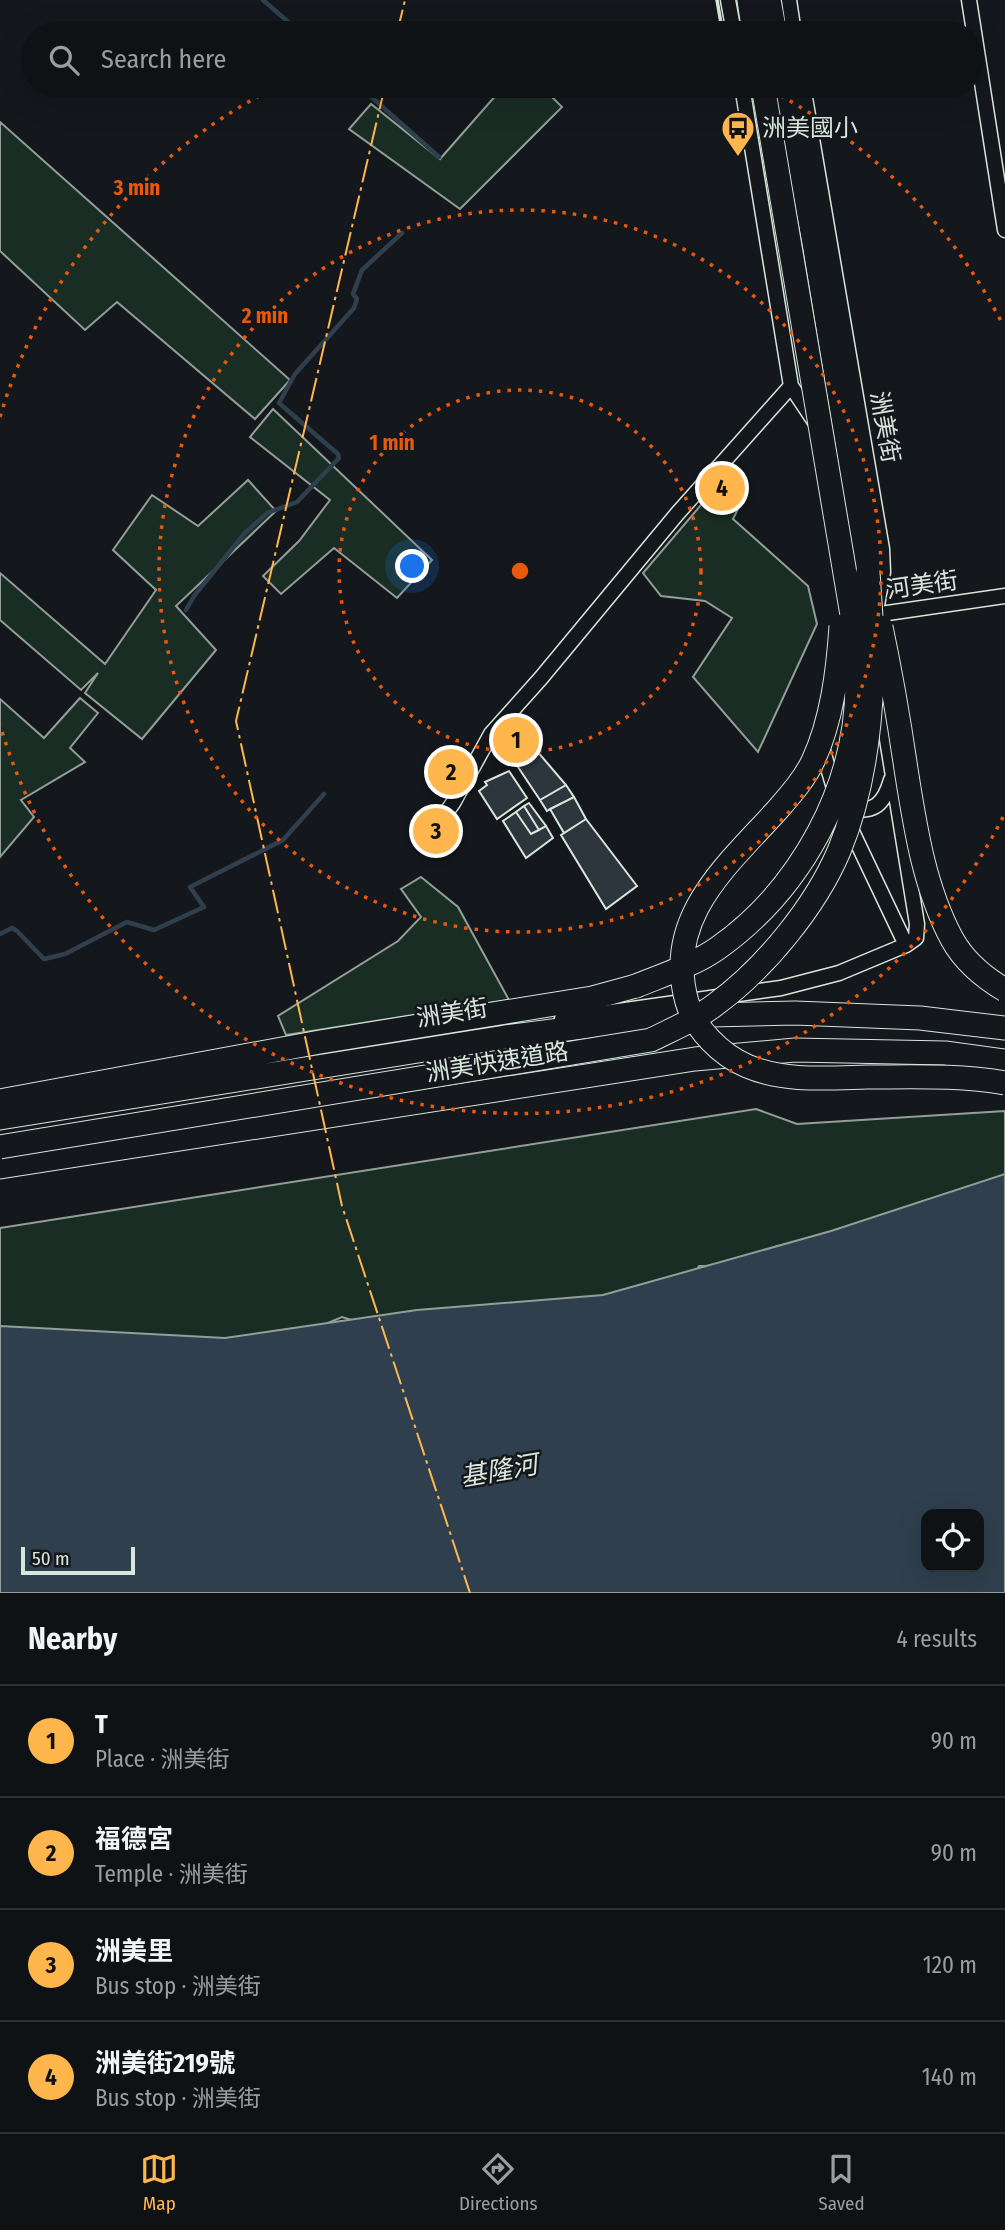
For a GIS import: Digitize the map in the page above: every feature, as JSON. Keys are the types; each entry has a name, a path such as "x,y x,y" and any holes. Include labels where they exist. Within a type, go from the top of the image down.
{"highway":[{"path":"749,0 752,21"},
{"path":"769,0 773,21"},
{"path":"0,1101 320,1042 592,998 636,986 716,949 753,919 782,887 812,846 829,814 843,775 853,730 857,684 852,615 765,98"},
{"path":"787,98 868,572 891,672 914,818 928,878 952,940 969,964 1005,990"},
{"path":"0,1147 651,1040 715,1005 743,981 788,934 839,851 862,771 873,677 868,572"},
{"path":"845,577 840,650 826,727 813,762 794,790 705,893 690,920 681,959 681,981 689,1007 701,1028 719,1049 747,1066 786,1076 909,1077 1005,1083"},
{"name":"洲美快速道路","path":"0,1118 505,1037 668,1016 795,1013 920,1018 1005,1028"},
{"name":"洲美快速道路","path":"0,1167 695,1059 795,1051 945,1053 1005,1061"}],"street":[{"path":"728,0 732,21"},
{"path":"789,0 792,21"},
{"path":"969,0 972,21"},
{"path":"984,96 1005,230"},
{"path":"744,98 791,386 811,414 830,452 847,524 849,587 845,619 820,705 818,729 822,753 838,801 906,945"},
{"name":"洲美街","path":"0,1101 273,1065 588,1015 780,988 839,973 906,945 916,938 917,924 874,658 876,615 883,572 882,549 805,98"},
{"path":"425,843 453,803 491,734 677,514 791,386"},
{"name":"河美街","path":"845,619 1005,596"},
{"path":"838,801 848,808 860,811 872,808 881,802 888,792 892,777"}],"green space":[{"path":"493,98 553,98 562,107 460,209 349,129 371,104 440,159"},
{"path":"0,122 290,380 255,419 117,302 85,330 0,251"},
{"path":"273,409 432,560 397,598 334,548 281,594 263,576 299,541 330,500 250,437"},
{"path":"724,478 745,495 733,519 808,586 817,624 758,752 693,677 732,618 705,601 661,596 643,573"},
{"path":"248,480 276,511 176,606 216,650 142,739 85,693 98,673 81,690 0,620 0,573 105,664 156,590 113,550 152,495 198,526"},
{"path":"80,698 98,713 70,748 85,762 21,800 34,817 0,857 0,699 44,738"},
{"path":"421,877 458,907 509,1000 286,1035 278,1016 398,941 421,917 401,889"},
{"path":"756,1109 797,1124 1005,1111 1005,1181 796,1246 777,1246 750,1262 699,1266 690,1285 368,1325 342,1317 323,1325 253,1342 0,1348 0,1228"}],"water":[{"name":"基隆河","path":"1005,1174 1005,1593 0,1593 0,1326 225,1338 417,1310 603,1295 831,1231"}],"building":[{"path":"515,721 531,744 517,754 499,736"},
{"path":"531,744 566,785 540,800 512,758"},
{"path":"509,771 527,798 497,819 479,791 487,785 485,782"},
{"path":"566,785 574,797 547,811 540,800"},
{"path":"574,797 586,819 564,833 550,809"},
{"path":"529,803 546,826 539,830 524,806"},
{"path":"524,806 539,830 531,834 516,812"},
{"path":"516,812 531,834 546,826 553,838 526,858 503,821"},
{"path":"586,819 637,886 606,909 561,835"}],"waterway":[{"path":"263,0 287,21"},
{"path":"373,98 439,157"},
{"path":"186,610 194,596 244,534 267,513 297,502 339,458 338,454 279,403 295,374 354,308 357,299 353,294 362,270 402,233"},
{"path":"0,934 12,928 44,959 65,954 127,922 154,930 204,907 190,887 283,840 324,794"}],"wall":[{"path":"717,0 721,21"}],"power":[{"path":"400,21 405,0"},
{"path":"382,98 236,721 342,1206 470,1593"}],"place":[{"name":"洲美國小","path":"738,158"},
{"name":"洲美街219號","path":"722,488"},
{"name":"T","path":"516,740"},
{"name":"福德宮","path":"451,772"},
{"name":"洲美里","path":"436,831"}]}
